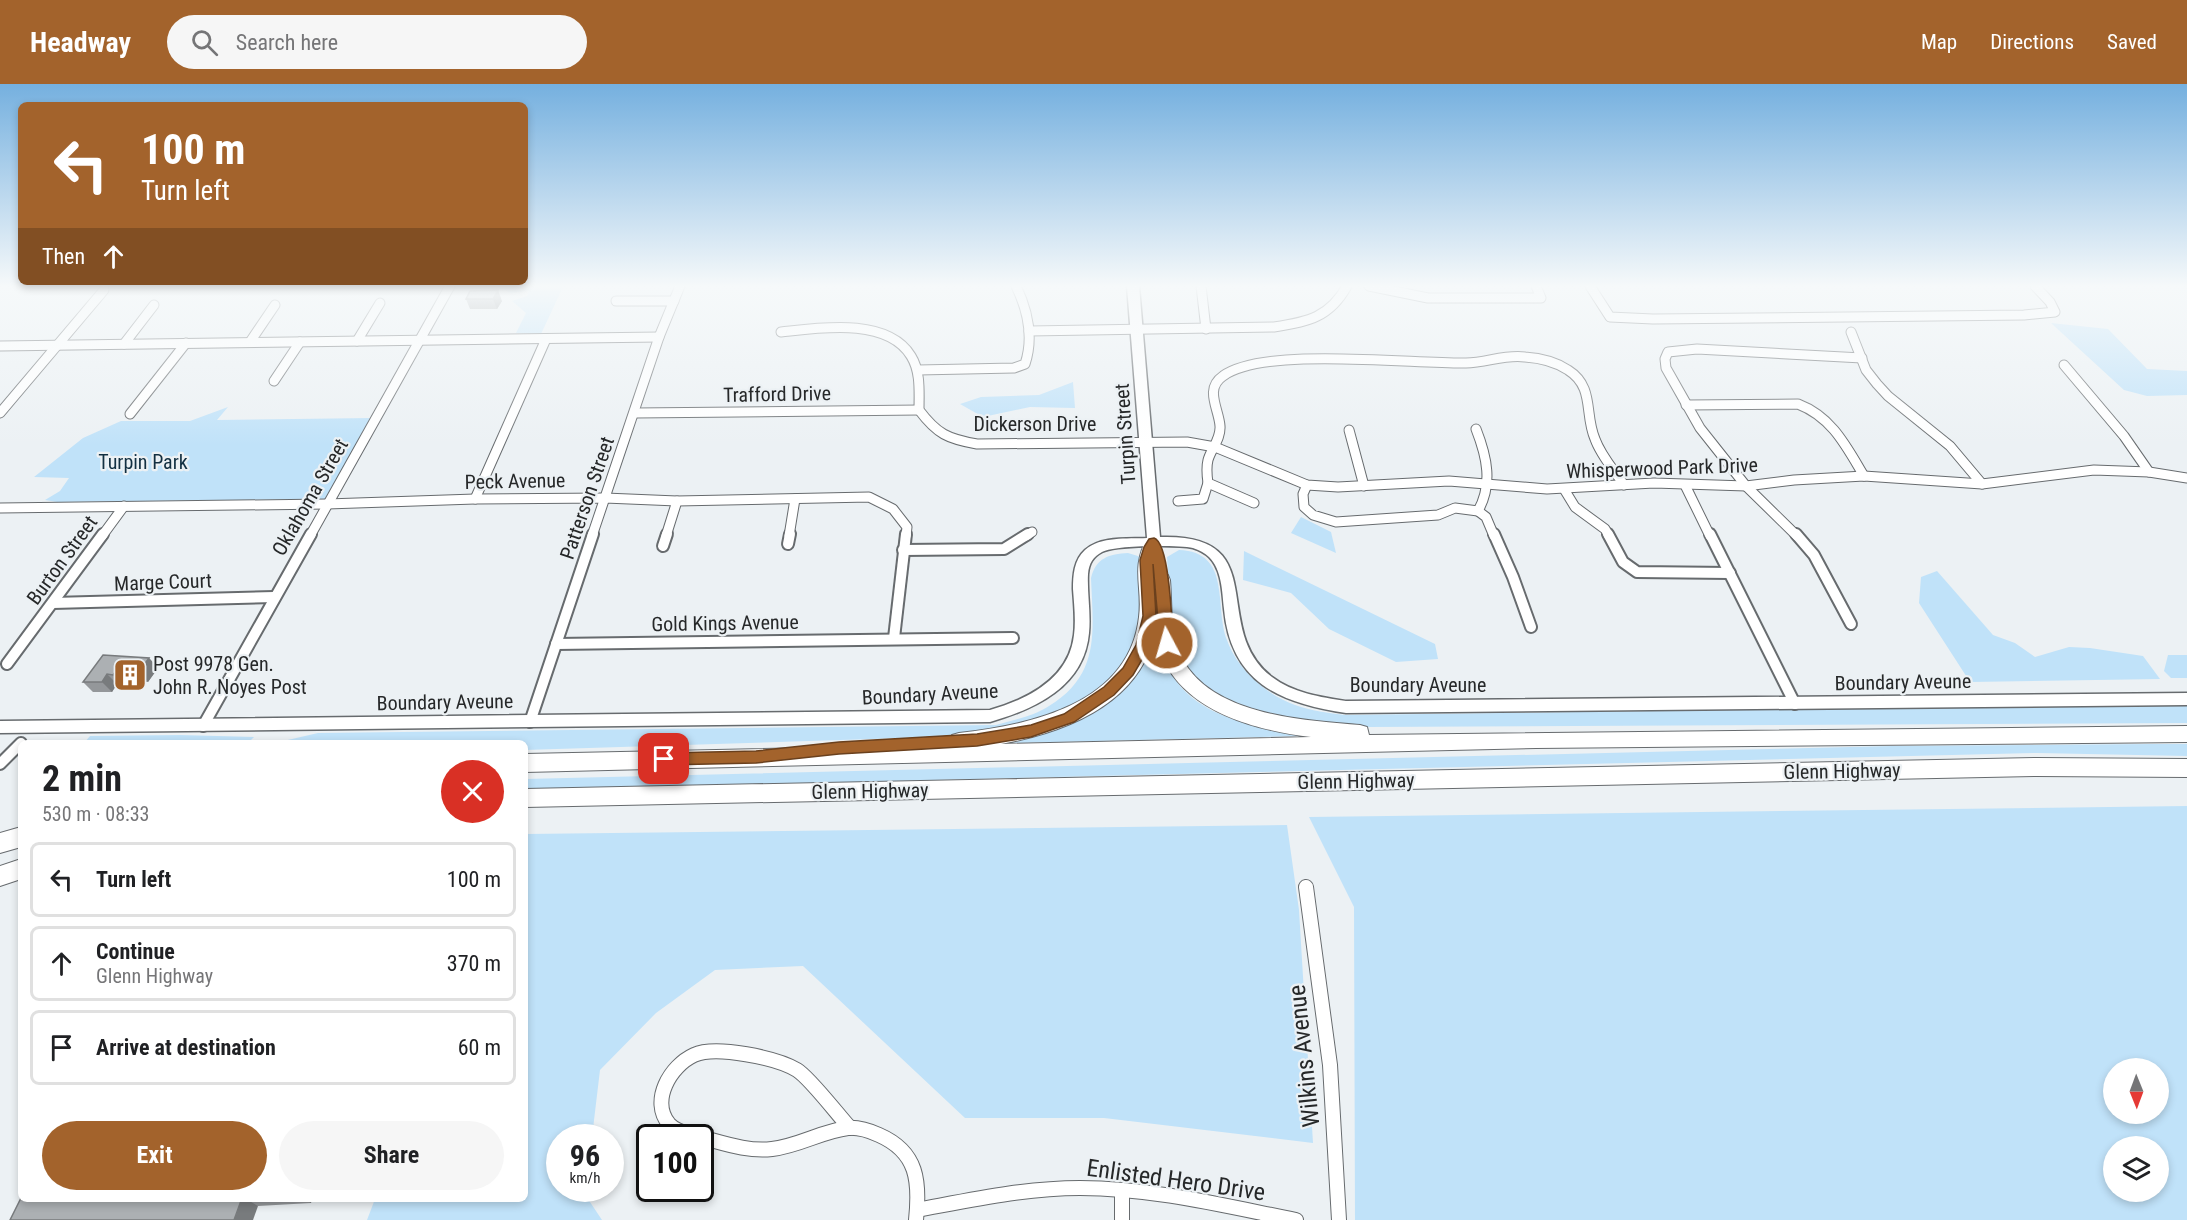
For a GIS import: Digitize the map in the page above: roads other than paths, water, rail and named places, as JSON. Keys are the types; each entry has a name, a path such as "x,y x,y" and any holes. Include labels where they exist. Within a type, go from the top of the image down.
{"highway":[{"path":"1154,542 1159,561 1165,633 1169,652 1181,675 1215,702 1240,714 1337,731 1536,740"},
{"path":"756,757 839,748 977,740 1031,731 1069,718 1109,691 1128,671 1143,646 1150,616 1147,560 1154,542"},
{"name":"Glenn Highway","path":"528,763 1536,740 2187,734"},
{"name":"Glenn Highway","path":"528,798 2025,768 2187,768"},
{"path":"0,843 18,838"},
{"path":"0,876 18,870"}],"street":[{"path":"0,413 64,339"},
{"path":"124,344 128,339"},
{"path":"0,346 544,339"},
{"path":"475,499 546,339"},
{"name":"Patterson Street","path":"530,722 658,339"},
{"path":"892,339 910,350 918,370 921,396 919,410"},
{"path":"918,370 1014,368 1025,364 1028,356 1029,339"},
{"name":"Turpin Street","path":"1138,339 1144,442 1154,542"},
{"path":"1854,339 1866,370 1888,396 1950,446 1982,484"},
{"name":"Oklahoma Street","path":"203,726 420,340"},
{"path":"274,381 300,342"},
{"path":"130,414 186,343"},
{"path":"1851,624 1806,544 1746,486 1700,428 1666,368 1665,359 1668,352 1687,348 1754,353 1792,352 1862,358"},
{"path":"1178,501 1203,499 1207,492 1206,469 1215,447 1220,425 1212,396 1215,384 1224,374 1246,365 1355,358 1471,363 1515,356 1557,364 1582,380 1588,391 1589,422 1593,437 1624,485"},
{"path":"2064,365 2124,436 2149,472"},
{"path":"1686,405 1798,404 1810,407 1830,422 1864,476"},
{"name":"Dickerson Drive","path":"919,410 944,438 977,444 1144,442"},
{"name":"Trafford Drive","path":"635,413 919,410"},
{"path":"1476,429 1484,447 1487,483 1487,494 1478,511"},
{"path":"1348,430 1364,486"},
{"name":"Whisperwood Park Drive","path":"1144,442 1187,442 1215,447 1307,485 1364,486 1426,481 1564,489 1624,485 1746,486 1794,480 1864,476 1982,484 2067,472 2149,472 2187,478"},
{"path":"1208,483 1254,503"},
{"path":"1307,485 1301,496 1302,504 1309,513 1321,520 1336,522 1438,515 1455,508 1478,511 1486,517 1513,577 1531,627"},
{"path":"1685,485 1795,704"},
{"path":"1564,489 1575,507 1605,529 1623,562 1637,572 1730,573"},
{"name":"Peck Avenue","path":"0,508 327,504 475,499 605,498 677,501 869,497 893,509 907,527 894,638"},
{"path":"788,544 795,499"},
{"path":"663,546 677,501"},
{"name":"Burton Street","path":"7,664 124,506"},
{"path":"903,550 1004,549 1032,532"},
{"name":"Boundary Aveune","path":"0,727 990,716 1017,709 1043,697 1062,680 1075,660 1082,638 1080,571 1086,558 1100,548 1114,544 1154,542 1202,546 1218,558 1226,570 1234,632 1243,653 1271,685 1316,703 1346,707 2187,699"},
{"name":"Marge Court","path":"53,603 274,597"},
{"name":"Gold Kings Avenue","path":"556,644 1013,638"},
{"path":"23,740 34,727"},
{"path":"0,764 18,746"},
{"name":"Wilkins Avenue","path":"1306,887 1330,1065 1339,1220"},
{"path":"669,1124 663,1113 662,1097 666,1082 682,1063 702,1052 718,1050 799,1071 850,1128"},
{"path":"714,1141 747,1149 766,1150 850,1128 888,1138 900,1146 911,1159 917,1173 916,1215"},
{"name":"Enlisted Hero Drive","path":"916,1215 1018,1192 1080,1188 1187,1199 1296,1220"},
{"path":"1122,1191 1122,1220"}],"place":[{"name":"Post 9978 Gen. John R. Noyes Post","path":"130,675"}],"park label":[{"name":"Turpin Park","path":"143,462"}]}
